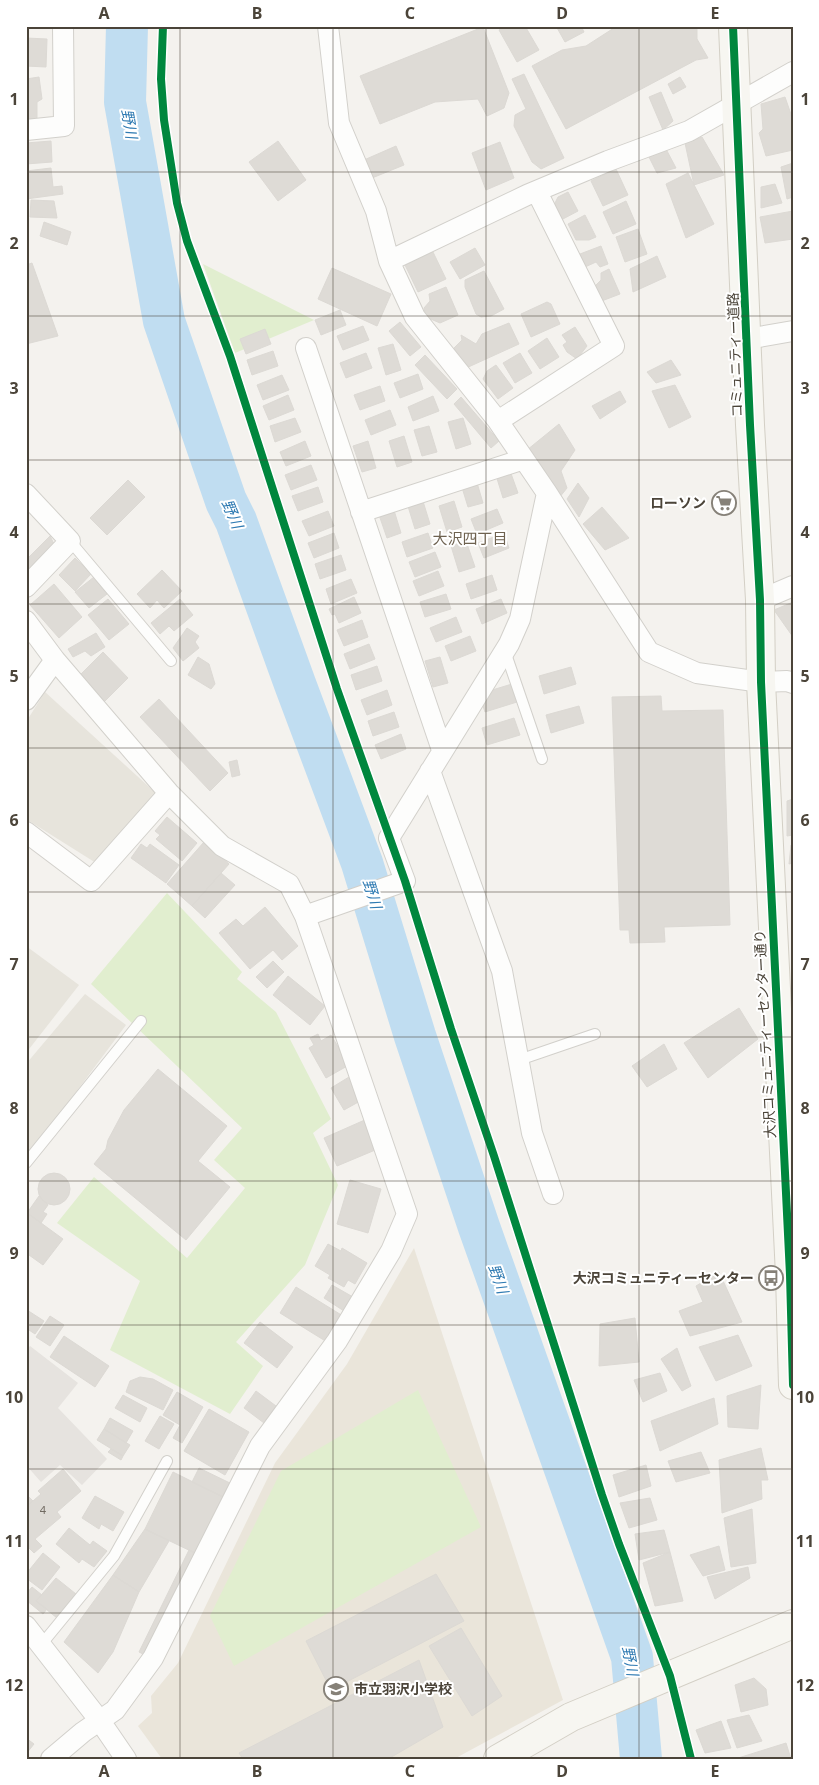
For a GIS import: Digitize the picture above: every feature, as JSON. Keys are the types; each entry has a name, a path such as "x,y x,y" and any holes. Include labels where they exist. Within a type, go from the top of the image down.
{"street":[{"path":"26,130 64,126 63,26"},
{"path":"328,26 339,123 376,211 389,260 415,317 498,421 547,493 649,652 698,673 761,682 787,681 793,683"},
{"name":"コミュニティー道路","path":"733,26 760,600 761,682"},
{"path":"389,260 608,161 689,131 793,72"},
{"path":"498,421 614,346 537,192"},
{"path":"747,338 793,331"},
{"path":"306,348 442,750"},
{"path":"362,512 524,459"},
{"path":"307,914 405,880 389,838 505,650 520,619 547,493"},
{"path":"26,494 70,541 26,587"},
{"path":"760,600 793,586"},
{"path":"26,621 55,660 169,793 222,846 289,884 307,914 407,1214 391,1251 338,1341 260,1446 153,1658 115,1710 51,1759"},
{"path":"26,700 55,660"},
{"name":"大沢コミュニティーセンター通り","path":"761,682 791,1247 793,1385"},
{"path":"430,771 502,971 532,1133 553,1194"},
{"path":"26,832 91,881 169,793"},
{"path":"498,1759 582,1713 793,1624"},
{"path":"26,1626 126,1759"}],"lane":[{"path":"70,541 171,661"},
{"path":"505,650 542,759"},
{"path":"26,1163 141,1021"},
{"path":"519,1060 595,1034"},
{"path":"41,1645 114,1556 167,1461"}],"shaded area":[{"path":"45,692 159,796 104,868 26,819 26,722"},
{"path":"26,946 79,985 26,1053"},
{"path":"85,994 126,1025 26,1159 26,1064"},
{"path":"414,1248 563,1700 454,1759 162,1759 138,1726 152,1713 151,1696 178,1663 275,1463 347,1364"},
{"path":"30,1346 78,1383 58,1408 107,1459 82,1485 60,1465 41,1482 26,1465 26,1351"}],"green space":[{"path":"203,264 314,320 235,353"},
{"path":"167,893 242,972 237,979 276,1012 331,1119 313,1133 338,1185 305,1265 236,1342 263,1366 230,1414 110,1350 140,1281 57,1223 94,1177 187,1258 245,1188 214,1160 242,1128 91,984"},
{"path":"418,1390 481,1527 234,1666 210,1616 281,1471"}],"building":[{"path":"506,26 525,26 539,50 517,62 499,30"},
{"path":"556,26 581,26 584,32 565,42"},
{"path":"617,26 697,26 697,39 708,58 696,60 566,129 532,66 562,50 586,46"},
{"path":"483,27 509,93 504,108 487,116 478,99 435,102 380,124 360,76"},
{"path":"26,38 47,39 46,67 26,66"},
{"path":"524,74 564,158 541,169 532,162 514,126 515,115 526,109 512,79"},
{"path":"39,77 42,99 37,102 37,120 28,121 26,79"},
{"path":"680,77 686,87 673,94 668,84"},
{"path":"661,92 673,121 663,130 649,97"},
{"path":"785,97 793,120 793,150 766,156 759,133 763,129 761,104"},
{"path":"702,137 724,175 694,185 685,143"},
{"path":"51,141 52,162 26,164 26,143"},
{"path":"278,141 306,180 278,201 249,162"},
{"path":"500,142 514,178 486,190 472,153"},
{"path":"396,146 404,165 372,178 364,160"},
{"path":"666,149 676,168 657,173 649,157"},
{"path":"793,163 793,197 787,199 781,167"},
{"path":"51,168 53,187 62,186 63,194 26,199 26,171"},
{"path":"616,169 628,195 603,206 591,181"},
{"path":"688,173 714,224 686,238 666,184"},
{"path":"775,184 782,203 761,208 761,187"},
{"path":"568,192 578,211 561,220 554,205 558,197"},
{"path":"31,200 54,201 57,218 30,217"},
{"path":"626,201 636,224 613,234 603,212"},
{"path":"793,211 793,239 765,243 760,217"},
{"path":"585,215 596,237 589,240 576,240 568,224"},
{"path":"44,222 71,232 67,245 40,236"},
{"path":"638,229 647,254 625,262 616,237"},
{"path":"601,246 608,264 600,267 596,262 585,267 580,254"},
{"path":"475,248 485,265 460,279 450,262"},
{"path":"433,252 446,279 418,292 405,265"},
{"path":"657,256 666,277 633,292 630,269"},
{"path":"32,263 58,336 26,344 26,265"},
{"path":"332,268 391,294 377,326 318,299"},
{"path":"609,269 620,294 599,302 595,297 596,285 601,280 601,273"},
{"path":"484,271 504,309 491,316 481,317 476,314 465,287 465,280"},
{"path":"446,287 458,315 440,323 426,317 424,308 430,301 429,294"},
{"path":"547,302 551,304 560,324 531,337 521,314"},
{"path":"340,310 346,325 321,335 315,320"},
{"path":"400,322 421,347 410,356 389,331"},
{"path":"509,323 519,344 464,369 454,348 462,340 461,335 476,344 482,334"},
{"path":"363,326 369,340 343,350 337,336"},
{"path":"575,327 587,346 577,359 567,352 563,345 567,342 562,335"},
{"path":"265,329 271,344 246,354 240,339"},
{"path":"547,338 559,357 540,369 528,351"},
{"path":"393,344 401,370 386,375 378,348"},
{"path":"273,351 278,366 252,375 247,360"},
{"path":"366,353 372,368 346,378 340,363"},
{"path":"520,353 532,373 515,383 503,363"},
{"path":"425,355 457,389 447,399 415,365"},
{"path":"671,360 681,375 656,383 647,372"},
{"path":"496,365 513,388 498,399 483,379 487,371"},
{"path":"418,374 423,389 400,398 394,383"},
{"path":"282,375 289,390 263,400 257,385"},
{"path":"675,385 691,417 669,428 652,391"},
{"path":"380,386 385,401 360,410 354,395"},
{"path":"620,391 626,402 600,419 592,406"},
{"path":"288,395 294,410 269,420 263,406"},
{"path":"433,396 439,411 413,421 408,407"},
{"path":"461,397 499,441 491,448 454,404"},
{"path":"390,410 396,425 371,435 365,420"},
{"path":"295,418 301,432 275,442 270,426"},
{"path":"463,418 471,444 456,449 448,422"},
{"path":"559,424 575,450 561,471 567,488 559,498 527,450"},
{"path":"429,426 437,452 422,456 414,430"},
{"path":"404,436 412,462 397,467 389,441"},
{"path":"305,441 311,456 286,466 280,452"},
{"path":"368,441 376,468 362,472 353,446"},
{"path":"311,465 317,480 291,490 285,475"},
{"path":"509,468 518,493 503,498 495,472"},
{"path":"475,476 483,503 468,507 460,481"},
{"path":"128,480 145,497 107,535 90,518"},
{"path":"578,483 589,498 579,517 567,499"},
{"path":"318,487 323,502 298,511 292,496"},
{"path":"422,498 430,524 415,529 407,503"},
{"path":"454,501 462,527 447,532 439,506"},
{"path":"393,507 401,533 387,538 378,512"},
{"path":"602,507 629,538 605,550 583,524"},
{"path":"497,509 503,523 477,534 471,519"},
{"path":"328,511 334,526 309,536 302,521"},
{"path":"334,533 339,548 314,558 308,543"},
{"path":"428,533 433,548 407,557 402,542"},
{"path":"504,533 509,548 484,558 478,543"},
{"path":"50,536 55,546 26,575 26,560"},
{"path":"466,541 475,567 459,572 451,546"},
{"path":"435,552 441,567 415,577 409,562"},
{"path":"341,555 346,570 320,579 315,564"},
{"path":"75,558 91,574 75,591 59,575"},
{"path":"162,570 182,591 164,608 157,600 150,608 137,594"},
{"path":"438,571 444,586 419,596 413,581"},
{"path":"492,575 497,590 471,599 466,584"},
{"path":"94,577 107,594 89,608 75,592"},
{"path":"351,579 357,593 331,604 326,589"},
{"path":"54,584 82,617 59,638 30,605"},
{"path":"446,594 451,609 425,617 420,602"},
{"path":"354,597 361,613 339,623 335,614 332,615 329,609"},
{"path":"108,599 129,624 109,640 88,615"},
{"path":"180,599 193,615 174,631 169,626 160,634 151,623"},
{"path":"501,599 507,613 482,624 476,609"},
{"path":"793,602 793,637 774,610"},
{"path":"456,617 462,632 436,642 430,628"},
{"path":"362,620 368,637 344,646 337,630"},
{"path":"187,628 199,636 195,642 199,648 183,661 173,648"},
{"path":"96,633 105,647 91,656 85,651 73,657 68,649"},
{"path":"470,636 476,651 451,661 445,646"},
{"path":"369,644 375,659 350,669 344,654"},
{"path":"103,652 128,678 104,702 79,676"},
{"path":"198,657 209,664 215,684 211,689 188,675"},
{"path":"440,657 448,683 433,687 425,661"},
{"path":"377,666 382,681 356,690 351,675"},
{"path":"571,667 576,684 544,694 539,676"},
{"path":"512,684 517,702 485,712 479,694"},
{"path":"387,690 392,705 367,715 361,700"},
{"path":"661,696 662,711 723,710 730,925 664,927 665,942 630,943 629,930 620,930 612,697"},
{"path":"159,699 228,773 210,791 140,717"},
{"path":"579,706 584,723 551,733 546,715"},
{"path":"394,712 399,727 373,736 368,721"},
{"path":"514,718 520,735 487,745 482,728"},
{"path":"401,734 406,749 381,759 375,745"},
{"path":"237,760 240,775 232,777 229,762"},
{"path":"793,799 793,835 787,836 787,801"},
{"path":"167,817 197,843 182,861 156,839 160,835 155,831"},
{"path":"204,842 229,864 192,906 167,884"},
{"path":"141,844 147,848 150,844 179,865 166,883 131,858"},
{"path":"791,845 793,845 793,863 789,864"},
{"path":"221,873 235,885 205,918 192,906"},
{"path":"265,907 298,946 282,960 273,950 250,969 219,933 236,919 243,926"},
{"path":"273,961 284,972 267,988 256,977"},
{"path":"288,976 325,1006 310,1025 273,995"},
{"path":"739,1008 758,1039 708,1078 684,1043"},
{"path":"318,1034 321,1041 331,1035 349,1065 326,1078 309,1048 314,1045 310,1038"},
{"path":"664,1044 677,1069 647,1087 632,1066"},
{"path":"158,1069 227,1126 198,1161 230,1187 186,1240 94,1164 106,1149 108,1140 124,1110"},
{"path":"349,1077 362,1100 344,1110 331,1088"},
{"path":"367,1119 380,1148 337,1166 324,1138"},
{"path":"54,1173 60,1174 65,1178 69,1183 69,1195 65,1200 60,1204 54,1205 48,1204 43,1200 39,1195 38,1189 39,1183 43,1178 48,1174"},
{"path":"350,1180 381,1189 368,1233 337,1224"},
{"path":"39,1196 48,1205 43,1212 47,1214 41,1223 27,1213"},
{"path":"26,1212 63,1239 43,1265 29,1255 26,1259"},
{"path":"328,1244 341,1251 342,1248 367,1263 355,1284 348,1280 344,1287 328,1278 330,1275 315,1266"},
{"path":"719,1272 742,1322 690,1336 679,1311 703,1302 696,1286"},
{"path":"332,1285 353,1297 344,1311 324,1298"},
{"path":"296,1287 343,1316 327,1342 280,1313"},
{"path":"27,1310 44,1321 35,1334 26,1328"},
{"path":"50,1316 64,1325 50,1346 36,1337"},
{"path":"635,1318 639,1362 599,1366 600,1324"},
{"path":"260,1322 293,1347 277,1368 244,1343"},
{"path":"738,1335 752,1366 716,1381 699,1347"},
{"path":"64,1336 109,1366 95,1387 50,1357"},
{"path":"677,1348 691,1386 682,1391 661,1359"},
{"path":"660,1373 667,1391 643,1402 634,1380"},
{"path":"140,1377 153,1379 173,1390 163,1410 126,1392 130,1381"},
{"path":"761,1385 758,1429 728,1427 727,1396"},
{"path":"256,1391 276,1406 264,1423 244,1408"},
{"path":"177,1392 203,1407 182,1443 173,1438 180,1425 163,1415"},
{"path":"123,1395 147,1408 140,1422 115,1408"},
{"path":"714,1398 718,1424 660,1451 651,1421"},
{"path":"209,1409 249,1432 225,1475 184,1451"},
{"path":"160,1416 174,1424 159,1449 145,1441"},
{"path":"110,1418 133,1431 126,1443 104,1429"},
{"path":"104,1429 130,1445 123,1456 97,1440"},
{"path":"761,1448 768,1480 761,1480 762,1499 722,1513 719,1460"},
{"path":"111,1449 123,1456 121,1460 108,1452"},
{"path":"701,1452 710,1473 676,1482 668,1461"},
{"path":"646,1465 651,1486 619,1497 613,1475"},
{"path":"199,1468 234,1485 227,1499 192,1482"},
{"path":"63,1469 81,1491 57,1512 61,1517 35,1539 42,1546 34,1553 26,1545 26,1507 41,1494 38,1491"},
{"path":"173,1472 227,1499 199,1555 145,1529"},
{"path":"26,1494 33,1501 26,1507"},
{"path":"95,1496 124,1512 113,1531 101,1524 99,1529 82,1518"},
{"path":"650,1498 657,1520 629,1528 620,1503"},
{"path":"752,1509 756,1563 731,1567 724,1518"},
{"path":"69,1528 90,1545 93,1541 107,1551 94,1567 82,1559 79,1563 56,1544"},
{"path":"145,1529 169,1541 139,1592 113,1575"},
{"path":"664,1530 670,1552 639,1560 635,1534"},
{"path":"719,1546 725,1570 703,1576 690,1555"},
{"path":"189,1550 199,1555 149,1657 139,1652"},
{"path":"670,1552 683,1601 655,1606 643,1563"},
{"path":"43,1553 60,1567 42,1590 26,1578 26,1574"},
{"path":"748,1567 750,1578 715,1599 707,1577"},
{"path":"436,1574 464,1621 331,1690 306,1641"},
{"path":"113,1575 139,1592 113,1652 98,1673 64,1642"},
{"path":"56,1578 76,1594 57,1618 36,1601"},
{"path":"32,1587 42,1595 36,1601 47,1609 43,1614 26,1600 26,1594"},
{"path":"461,1628 502,1696 472,1716 429,1646"},
{"path":"419,1660 443,1727 388,1759 243,1759 239,1753"},
{"path":"754,1678 766,1689 768,1705 741,1712 735,1685"},
{"path":"749,1715 762,1741 737,1748 727,1720"},
{"path":"721,1721 731,1748 705,1753 696,1730"},
{"path":"26,1738 34,1744 26,1754"},
{"path":"786,1743 791,1759 735,1759"}],"waterway":[{"name":"野川","path":"127,26 125,102 164,321 226,501 236,521 362,863 415,1036 479,1227 632,1657 641,1759"}],"cycle path":[{"path":"163,26 161,79 164,120 177,203 187,241 230,356 337,689 405,881 602,1495 670,1676 691,1759"},
{"path":"733,26 750,425 760,600 761,682 790,1275 793,1385"}],"place":[{"name":"ローソン","path":"724,503"},
{"name":"大沢コミュニティーセンター","path":"771,1278"},
{"name":"市立羽沢小学校","path":"336,1689"}],"district":[{"name":"大沢四丁目","path":"470,539"}]}
